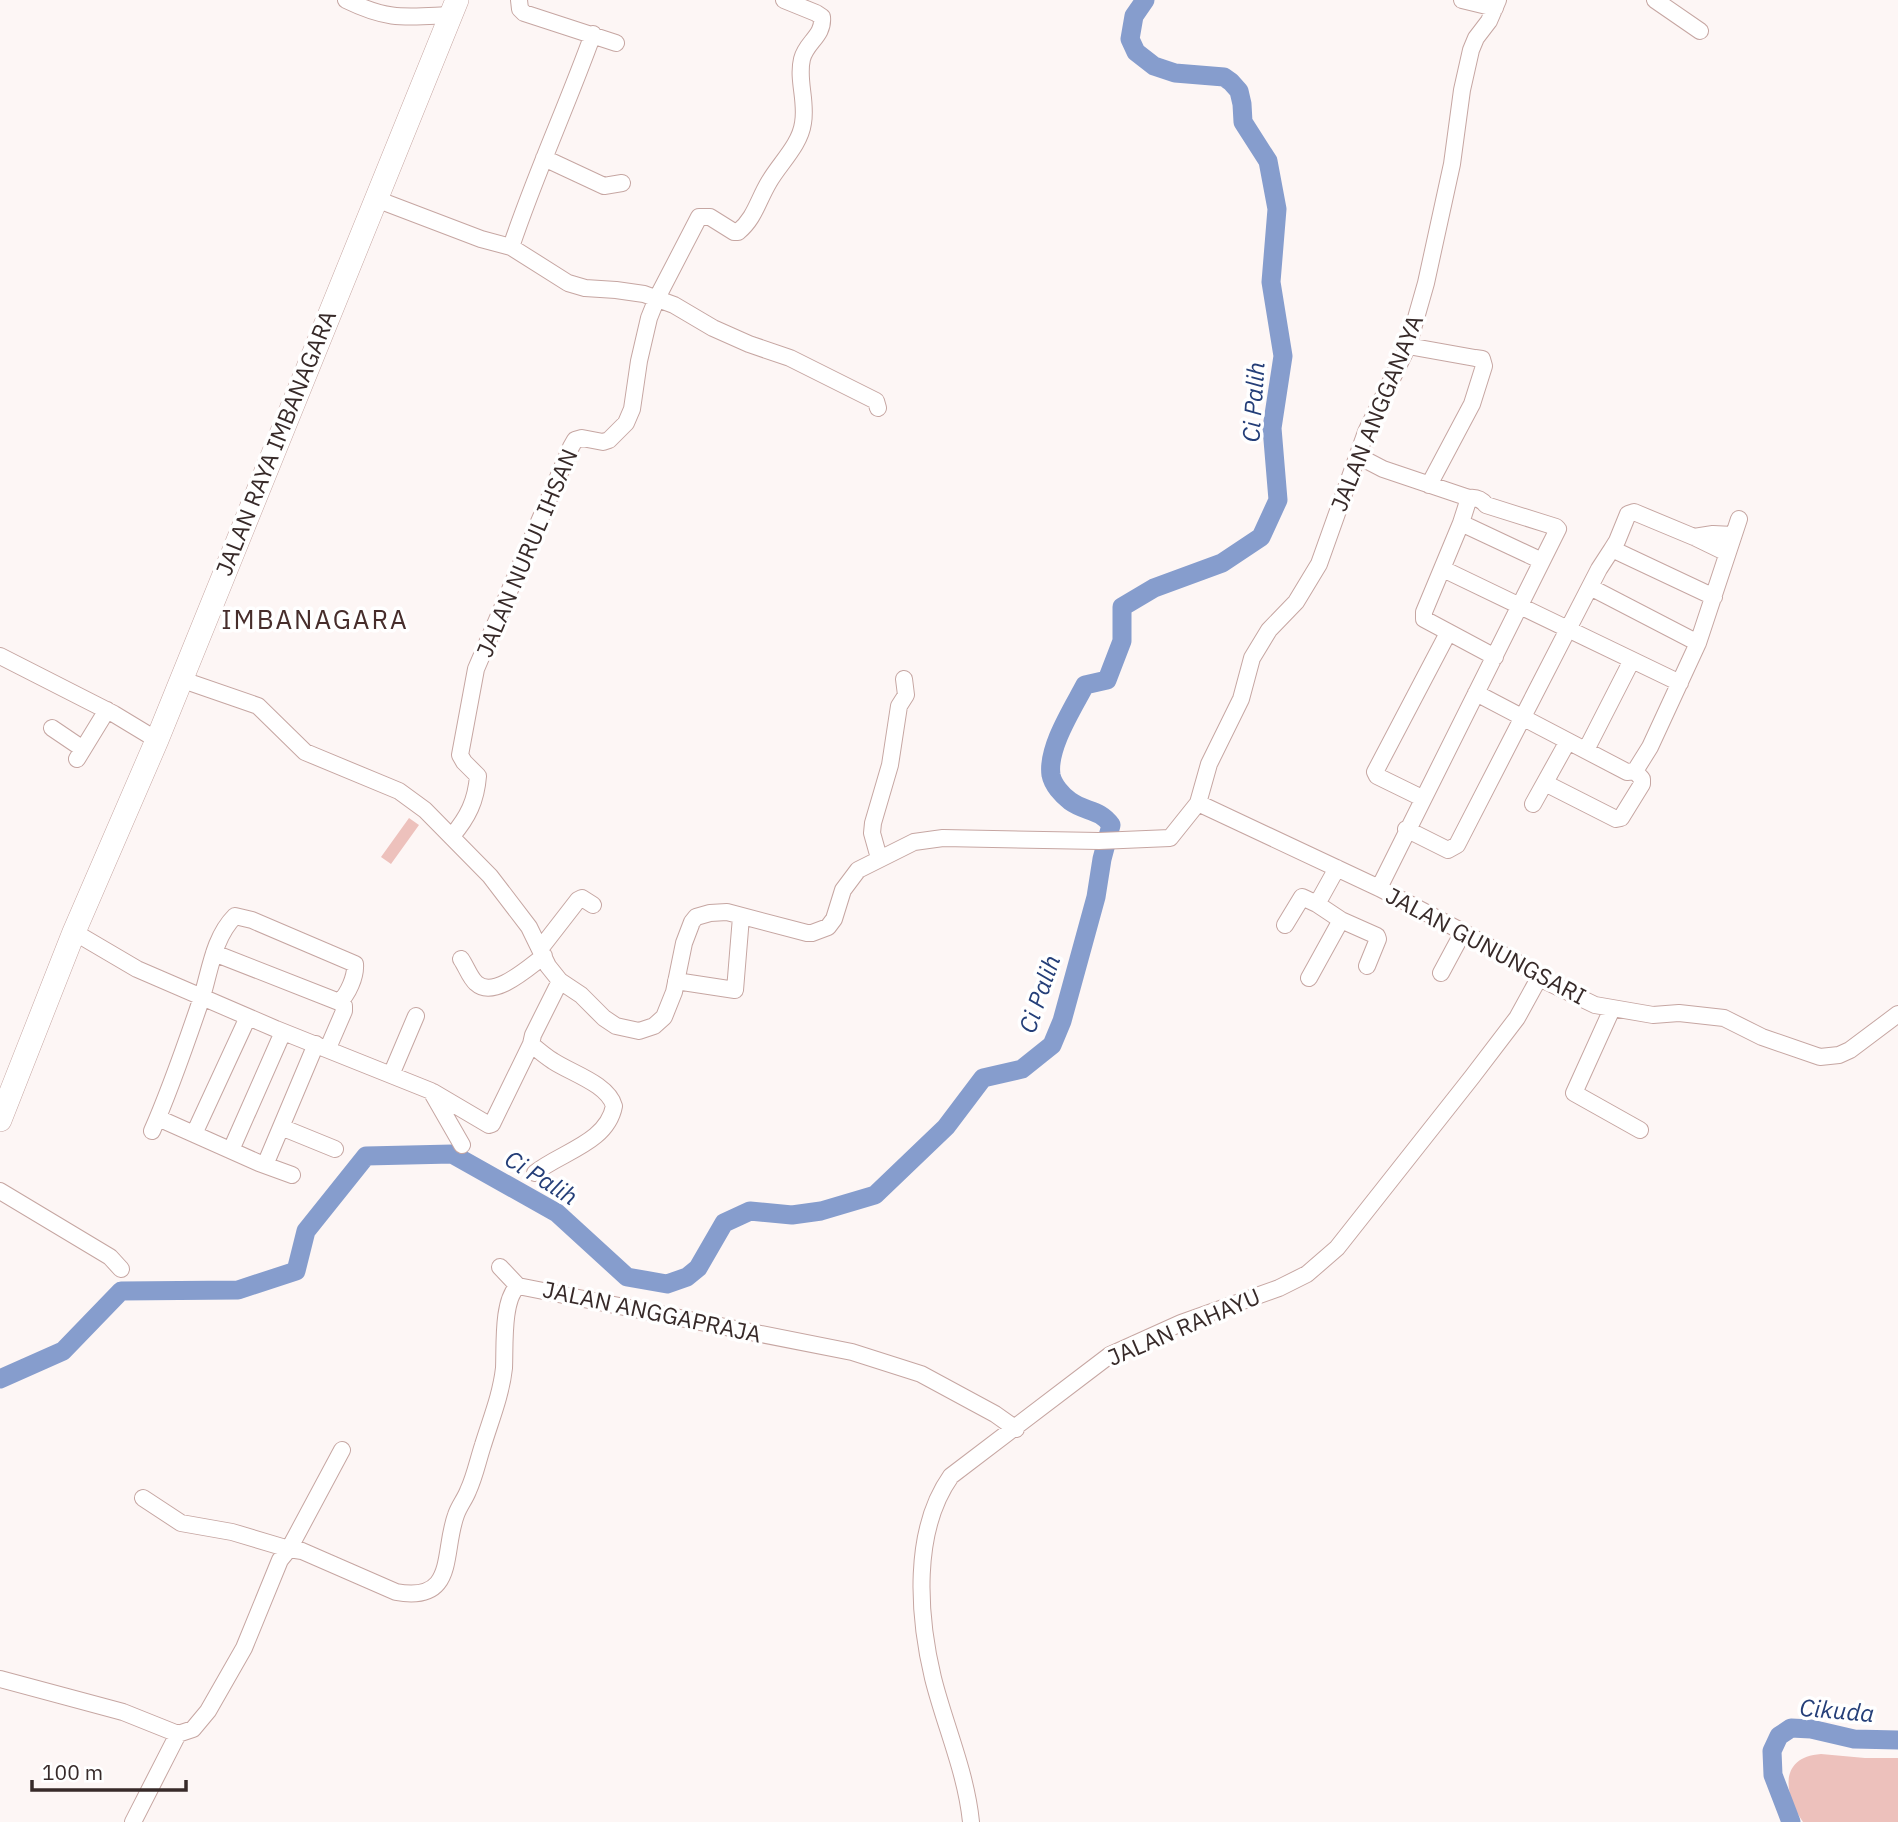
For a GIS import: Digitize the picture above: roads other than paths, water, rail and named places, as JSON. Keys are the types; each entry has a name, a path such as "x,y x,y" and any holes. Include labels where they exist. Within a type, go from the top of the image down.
{"highway":[{"name":"JALAN RAYA IMBANAGARA","path":"0,1120 74,932 157,740 454,7"}],"street":[{"path":"346,0 375,13 392,17 454,7"},
{"path":"519,0 520,9 524,13 616,43"},
{"path":"657,298 699,217 710,217 738,232 749,223 764,190 800,138 804,116 800,80 803,56 820,31 822,17 784,0"},
{"path":"1462,0 1497,4"},
{"path":"1655,0 1700,31"},
{"name":"JALAN ANGGANAYA","path":"1198,803 1209,764 1241,699 1252,657 1269,630 1296,602 1319,564 1371,418 1408,346 1426,282 1452,164 1462,90 1471,50 1497,4"},
{"path":"511,247 593,34"},
{"path":"544,159 604,186 622,183"},
{"path":"376,199 481,239 511,247 568,283 657,298 725,333 790,358 848,385 876,401 878,408"},
{"name":"JALAN NURUL IHSAN","path":"452,836 465,821 475,802 477,789 478,776 460,755 476,669 575,440 582,438 603,443 626,423 632,409 643,340 657,298"},
{"path":"1408,346 1482,359 1485,366 1472,404 1429,485"},
{"path":"1358,456 1383,469 1556,527 1557,532 1378,888"},
{"path":"1469,498 1423,619 1495,656"},
{"path":"1406,829 1448,850 1453,849 1630,512 1727,553"},
{"path":"1636,771 1650,747 1698,643 1739,519"},
{"path":"1461,523 1542,561"},
{"path":"1694,537 1733,535"},
{"path":"1612,549 1714,597"},
{"path":"1443,569 1680,683"},
{"path":"1590,587 1698,643"},
{"path":"1422,798 1377,776 1375,772 1448,633"},
{"path":"0,656 107,710 157,740"},
{"path":"1586,750 1633,660"},
{"path":"180,678 258,706 305,752 399,791 425,810 490,876 529,927 560,981 581,995 616,1026 639,1031 654,1026 664,1017 676,981 684,943 696,917 727,912 807,933 820,931 828,927 834,919 843,890 852,877 867,864 914,842 943,838 1099,841 1170,838 1198,803"},
{"path":"879,858 872,833 873,823 890,765 899,706 906,695 904,679"},
{"path":"1476,693 1627,772 1636,771"},
{"path":"51,728 80,754 107,710"},
{"path":"1533,804 1568,741"},
{"path":"1545,783 1616,819 1621,818 1642,784 1636,771"},
{"name":"JALAN GUNUNGSARI","path":"1198,803 1378,888 1463,932 1575,997 1612,1009 1653,1015 1679,1013 1724,1018 1762,1037 1820,1056 1839,1055 1850,1050 1898,1014"},
{"path":"1317,904 1337,868"},
{"path":"1285,925 1302,897 1317,904 1341,920 1377,936 1367,966"},
{"path":"461,959 476,983 484,987 509,982 542,952 578,900 582,898 593,905"},
{"path":"292,1175 194,1135 155,1124 202,997 214,953 232,918 239,916 252,920 355,964 350,985 343,1000 339,1002"},
{"path":"676,981 736,990 741,917"},
{"path":"1309,978 1341,920"},
{"path":"74,932 136,969 431,1091 489,1125 494,1122 560,981"},
{"path":"1441,972 1463,932"},
{"path":"214,953 344,1006 344,1011 322,1046 281,1127 265,1165"},
{"name":"JALAN RAHAYU","path":"971,1822 963,1774 933,1679 921,1564 924,1542 944,1486 960,1468 1016,1429 1110,1356 1181,1323 1279,1287 1307,1274 1323,1261 1366,1213 1498,1044 1517,1018 1539,978"},
{"path":"1612,1009 1574,1093 1640,1130"},
{"path":"391,1075 416,1016"},
{"path":"194,1135 248,1017"},
{"path":"231,1150 283,1032"},
{"path":"531,1044 552,1061 587,1079 612,1099 614,1106 613,1114 591,1140 550,1161 535,1173"},
{"path":"431,1091 462,1145"},
{"path":"451,1127 462,1122 468,1113"},
{"path":"281,1127 335,1149"},
{"path":"0,1191 110,1257 121,1269"},
{"path":"500,1267 518,1286"},
{"name":"JALAN ANGGAPRAJA","path":"143,1498 181,1523 232,1532 302,1551 396,1591 409,1594 433,1588 441,1580 449,1560 456,1516 469,1489 496,1408 502,1385 509,1301 518,1286 852,1352 920,1374 995,1414 1016,1429"},
{"path":"0,1679 123,1712 178,1734 193,1729 208,1711 243,1648 280,1560 289,1549 342,1450"},
{"path":"133,1822 178,1734"}],"waterway":[{"name":"Ci Palih","path":"0,1379 63,1351 121,1291 238,1290 296,1271 306,1231 366,1156 452,1154 557,1213 627,1277 667,1284 687,1277 698,1268 724,1223 750,1211 792,1215 821,1211 875,1195 946,1127 983,1078 1022,1069 1052,1045 1062,1021 1096,897 1111,825 1097,813 1070,801 1056,786 1051,775 1051,764 1057,741 1085,685 1107,680 1122,641 1122,607 1154,588 1222,563 1261,537 1278,500 1272,428 1283,356 1271,282 1277,209 1268,161 1243,122 1239,91 1231,82 1224,77 1175,73 1154,66 1136,52 1130,39 1134,16 1145,0"},
{"name":"Cikuda","path":"1791,1822 1773,1775 1772,1751 1779,1736 1791,1728 1811,1729 1854,1739 1898,1740"}],"district":[{"name":"IMBANAGARA","path":"315,620"}]}
